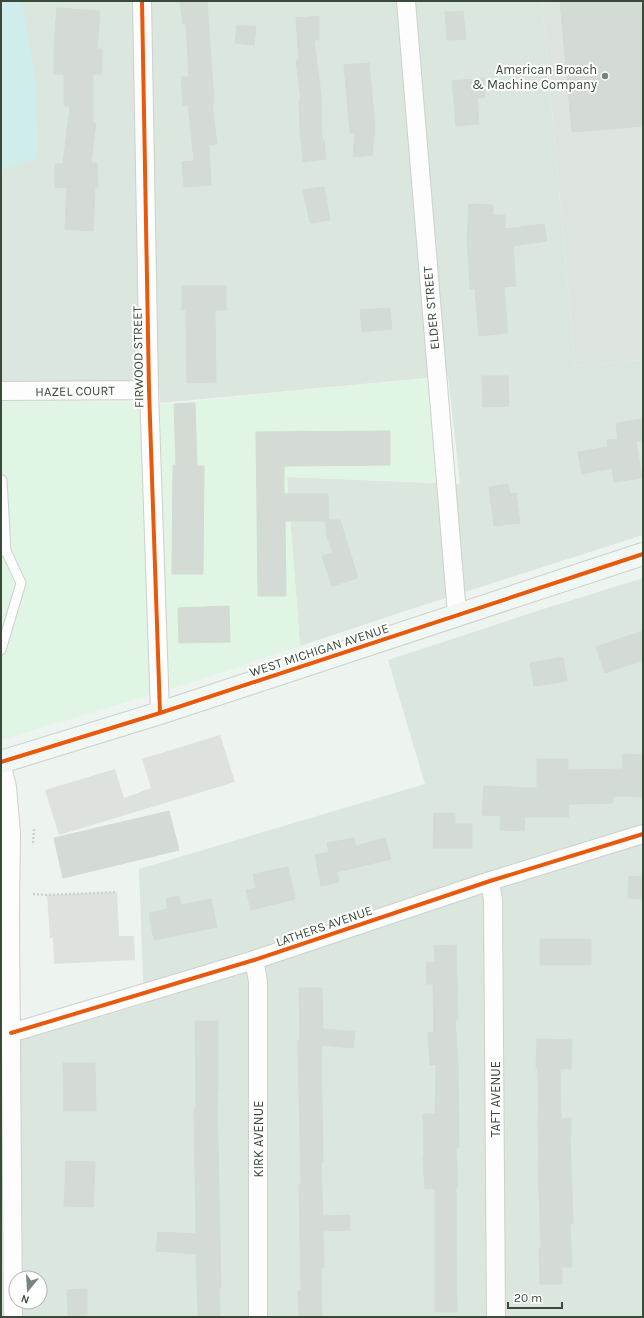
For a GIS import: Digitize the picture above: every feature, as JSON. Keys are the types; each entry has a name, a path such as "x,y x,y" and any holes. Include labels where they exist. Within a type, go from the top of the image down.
{"main road":[{"name":"WEST MICHIGAN AVENUE","path":"1,763 160,713 643,554"}],"street":[{"name":"FIRWOOD STREET","path":"142,1 149,390 160,713"},
{"name":"ELDER STREET","path":"406,1 457,614"},
{"name":"HAZEL COURT","path":"1,391 149,390"},
{"path":"1,763 7,787 11,833 8,1029 12,1317"},
{"name":"LATHERS AVENUE","path":"8,1029 254,960 490,881 643,834"},
{"name":"TAFT AVENUE","path":"490,881 494,900 496,1317"},
{"name":"KIRK AVENUE","path":"254,960 258,981 258,1317"}],"lane":[{"path":"1,650 21,583 4,551 2,480"}],"path":[{"path":"33,843 34,829"},
{"path":"33,894 48,895 117,892"}],"shaded area":[{"path":"1,1 542,1 575,366 643,360 643,535 300,646 287,477 460,484 448,376 160,403 159,386 1,387"},
{"path":"1,1 22,1 36,82 38,158 1,170"},
{"path":"542,1 643,1 643,360 575,366"},
{"path":"431,378 439,483 287,477 300,646 186,684 1,740 1,401 133,402 141,406"},
{"path":"643,578 643,1317 1,1317 1,1045 144,1004 139,869 425,784 388,660"},
{"path":"220,735 235,782 59,835 45,790 115,769 124,798 151,788 142,759"},
{"path":"117,892 119,936 134,936 135,960 54,964 53,938 50,938 47,895"}],"building":[{"path":"180,1 207,1 214,104 212,104 217,144 209,145 211,185 184,187 182,162 194,161 188,105 183,106 181,77 189,77 186,24 183,24"},
{"name":"American Broach & Machine Company","path":"560,1 641,1 643,27 643,126 572,132"},
{"path":"57,8 100,11 97,49 102,49 102,74 93,74 93,123 96,123 91,163 97,163 98,187 95,187 93,231 65,229 67,187 55,188 55,164 63,164 70,106 64,106 64,74 54,74 54,45"},
{"path":"463,11 466,39 447,40 445,12"},
{"path":"319,16 319,40 314,40 321,95 322,140 324,140 326,159 303,162 299,100 301,100 296,60 299,60 296,18"},
{"path":"237,25 256,27 254,45 235,43"},
{"path":"369,63 375,128 372,155 353,157 355,133 350,133 344,65"},
{"path":"484,78 485,97 477,98 479,124 456,126 452,81"},
{"path":"324,187 330,220 310,223 303,190"},
{"path":"469,204 493,205 493,215 505,215 505,229 544,224 547,241 513,246 516,286 504,287 508,333 479,336 475,289 470,289 467,238"},
{"path":"182,286 226,286 226,310 215,310 216,382 187,383 186,310 182,310"},
{"path":"390,308 392,329 362,332 360,310"},
{"path":"482,376 508,376 509,406 483,407"},
{"path":"195,403 197,466 204,466 203,574 172,574 173,465 176,465 174,404"},
{"path":"643,419 643,440 636,441 642,478 614,482 612,468 582,474 578,452 608,447 607,440 618,439 616,423"},
{"path":"390,431 390,465 284,466 284,494 328,494 329,520 340,520 358,578 332,586 322,556 333,553 326,533 326,521 285,521 286,596 258,596 256,432"},
{"path":"508,484 510,494 516,493 520,523 494,526 489,487"},
{"path":"229,606 230,642 179,643 178,608"},
{"path":"643,631 643,660 605,673 596,647"},
{"path":"563,657 567,681 534,686 530,663"},
{"path":"623,754 643,755 643,797 613,796 613,803 568,804 569,817 525,817 524,831 500,830 501,816 482,815 484,786 537,788 537,759 568,759 568,770 622,769"},
{"path":"169,811 179,850 63,878 54,838"},
{"path":"434,813 455,813 455,824 472,824 472,848 433,848"},
{"path":"354,838 356,846 385,838 391,859 337,872 339,882 321,886 315,855 329,852 327,843"},
{"path":"288,867 295,899 251,910 246,890 256,888 253,874"},
{"path":"629,876 643,877 643,899 628,898"},
{"path":"179,896 181,905 211,899 217,927 154,940 149,913 168,909 166,899"},
{"path":"540,939 591,939 591,965 540,965"},
{"path":"456,945 458,1019 455,1019 458,1063 459,1147 456,1147 458,1187 456,1187 457,1312 435,1312 435,1188 425,1189 423,1157 423,1114 435,1114 436,1064 430,1065 428,1033 434,1032 433,984 427,984 426,962 435,962 434,946"},
{"path":"299,988 322,988 323,1029 355,1032 353,1048 321,1045 323,1162 321,1162 323,1216 350,1215 350,1230 323,1231 324,1268 321,1268 322,1317 299,1317 298,1291 301,1291 299,1185 301,1185 298,1041 300,1041"},
{"path":"195,1021 218,1021 217,1090 221,1288 219,1288 220,1317 198,1317 196,1254 156,1251 158,1232 196,1234 194,1109 196,1109"},
{"path":"537,1039 572,1040 571,1069 560,1069 561,1119 571,1118 570,1137 573,1223 570,1223 572,1267 562,1267 562,1284 540,1284 539,1249 541,1249 538,1162 538,1068 536,1068"},
{"path":"63,1063 95,1063 96,1111 64,1111"},
{"path":"66,1161 95,1162 93,1207 64,1206"},
{"path":"87,1289 87,1315 68,1316 67,1290"}],"cycle path":[{"path":"142,1 149,390 160,713"},
{"path":"1,762 160,713 643,554"},
{"path":"11,1033 254,960 490,881 643,834"}],"place":[{"name":"American Broach & Machine Company","path":"605,76"}]}
